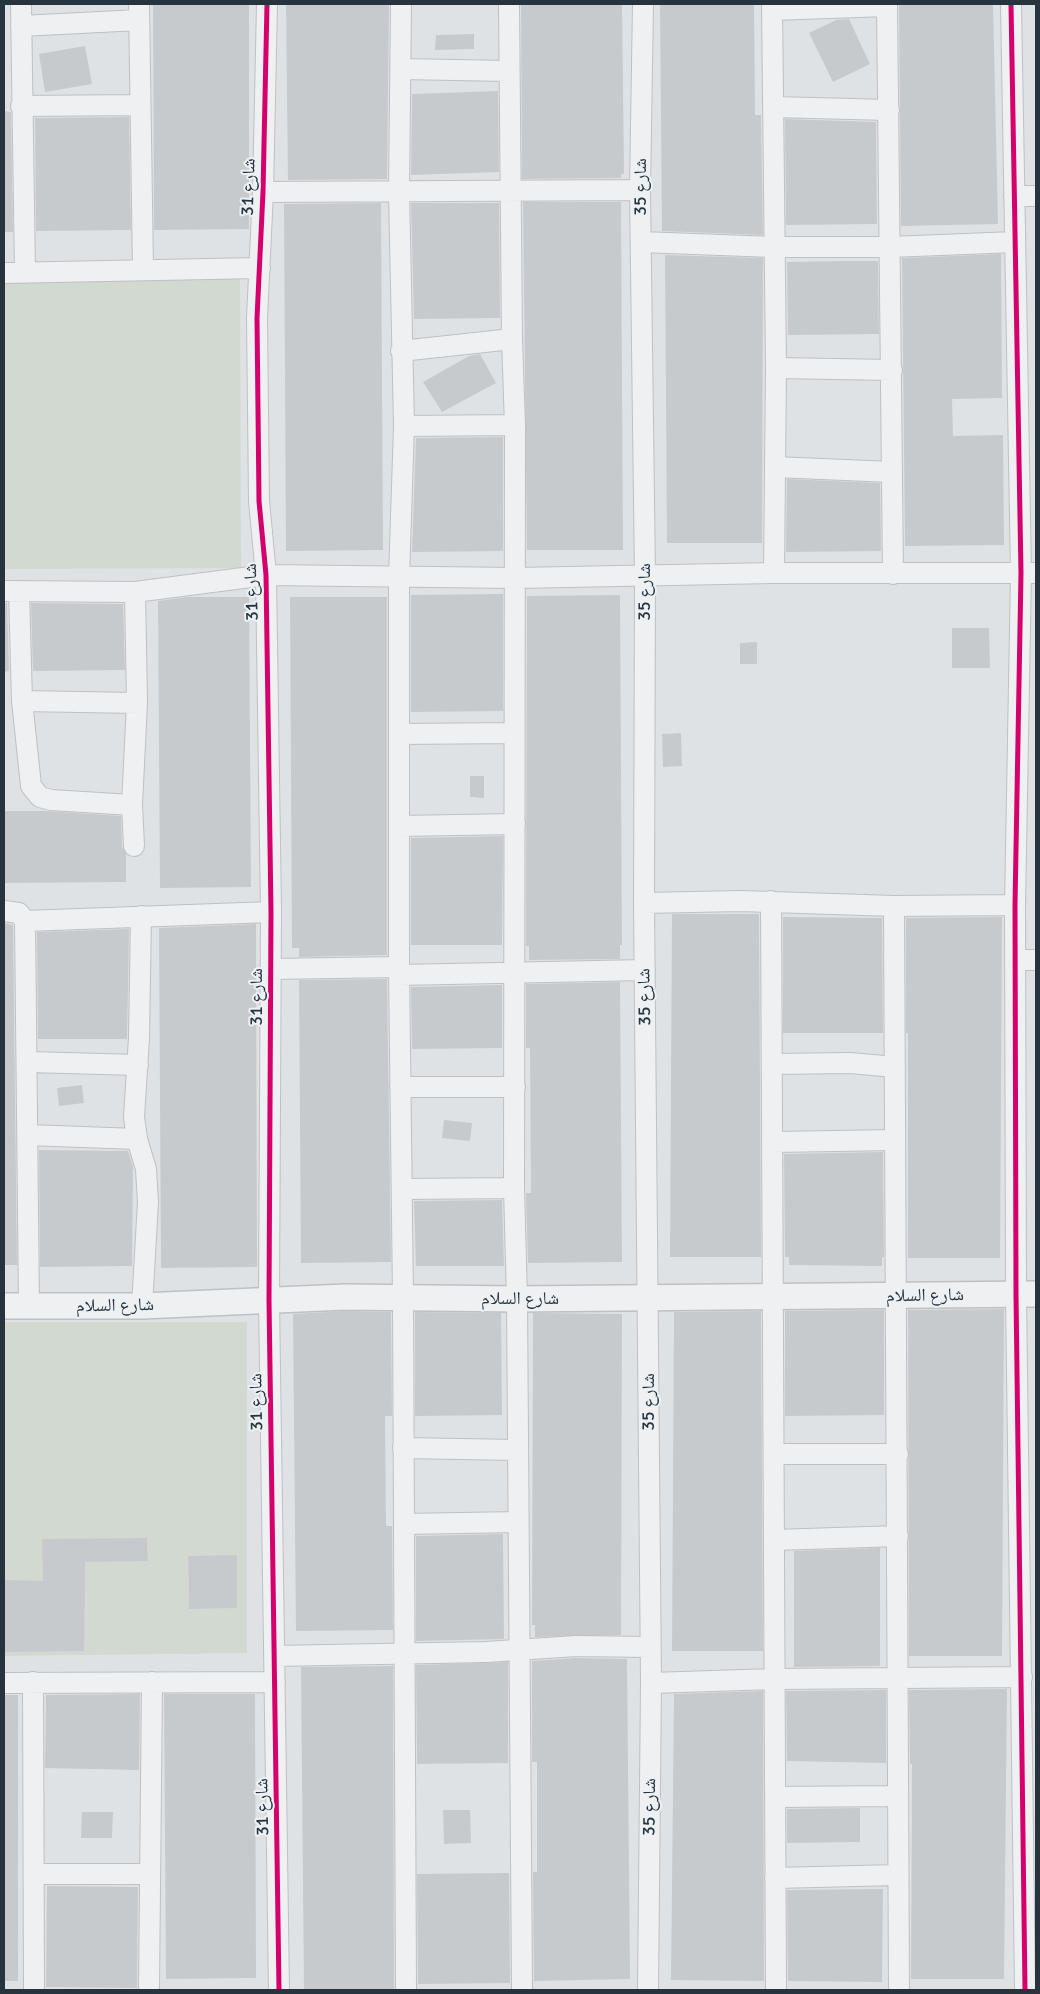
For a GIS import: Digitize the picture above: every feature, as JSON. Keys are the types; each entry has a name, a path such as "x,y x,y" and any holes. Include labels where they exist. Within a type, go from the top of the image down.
{"street":[{"path":"21,4 25,273"},
{"name":"شارع 31","path":"267,4 263,192 257,318 259,501 266,575 271,912 269,1300 279,1990"},
{"path":"401,4 401,351 404,426 399,578 399,971 403,1298 406,1990"},
{"path":"509,4 512,339 515,425 514,733 516,972 514,1188 518,1299 522,1990"},
{"name":"شارع 35","path":"643,4 640,190 645,577 644,903 651,1683 648,1990"},
{"path":"1011,4 1015,242 1029,573 1015,905 1027,960 1026,1294 1029,1633 1022,1678 1025,1990"},
{"path":"774,573 776,368 772,7 887,5 893,574"},
{"path":"21,26 139,12 143,270"},
{"path":"401,69 509,71"},
{"path":"22,106 140,105"},
{"path":"774,107 888,110"},
{"path":"263,192 640,190"},
{"path":"1014,196 1036,196"},
{"path":"641,242 890,247 1015,242"},
{"path":"4,273 260,268"},
{"path":"401,351 512,339"},
{"path":"776,368 892,370"},
{"path":"404,426 515,425"},
{"path":"775,467 892,472"},
{"path":"132,805 51,800 40,797 31,786 11,591 135,592 266,575 516,578 774,573 1029,573"},
{"path":"134,846 132,805 137,703 135,592"},
{"path":"22,700 137,703"},
{"path":"400,734 514,733"},
{"path":"399,826 515,824"},
{"path":"644,903 771,901 894,906 1015,905"},
{"path":"771,901 774,1142 776,1990"},
{"path":"894,906 899,1990"},
{"path":"4,911 23,915 25,921 30,1306"},
{"path":"25,921 271,912"},
{"path":"142,916 138,1065 134,1117 137,1139 146,1169 148,1202 147,1255 142,1306"},
{"path":"270,970 516,972 645,970"},
{"path":"28,1062 138,1065"},
{"path":"773,1064 850,1063 895,1067"},
{"path":"400,1087 515,1086"},
{"path":"28,1135 137,1139"},
{"path":"774,1142 895,1140"},
{"path":"402,1189 514,1188"},
{"name":"شارع السلام","path":"4,1306 142,1306 269,1300 403,1298 895,1297 1026,1294"},
{"path":"403,1448 518,1450"},
{"path":"775,1454 898,1454"},
{"path":"404,1524 518,1522"},
{"path":"775,1540 898,1536"},
{"path":"274,1656 519,1650 576,1646 650,1647"},
{"path":"651,1683 774,1679 899,1680 1022,1678"},
{"path":"33,1682 34,1990"},
{"path":"149,1990 152,1682"},
{"path":"4,1683 274,1682"},
{"path":"775,1797 898,1796"},
{"path":"34,1874 149,1874"},
{"path":"775,1878 898,1875"}],"shaded area":[{"path":"4,277 240,278 241,568 4,569"},
{"path":"4,1322 247,1322 247,1653 4,1656"}],"building":[{"path":"153,4 249,4 249,229 154,230"},
{"path":"286,4 389,4 387,179 288,180"},
{"path":"521,4 622,4 624,174 621,174 621,178 522,179"},
{"path":"660,4 754,4 755,115 761,115 763,235 662,231"},
{"path":"899,4 993,4 998,224 901,226"},
{"path":"849,19 870,64 833,82 809,33 836,20"},
{"path":"474,34 474,49 435,50 436,35"},
{"path":"85,46 92,84 45,92 39,54"},
{"path":"498,91 499,172 411,175 412,94"},
{"path":"4,111 11,112 13,232 4,232"},
{"path":"129,117 131,230 36,231 35,118"},
{"path":"785,119 876,122 877,224 786,225"},
{"path":"523,202 621,202 623,550 527,550"},
{"path":"381,203 383,550 286,551 284,204"},
{"path":"411,203 499,203 500,318 414,319"},
{"path":"1001,254 1002,398 952,399 953,436 1003,435 1004,545 905,546 902,258"},
{"path":"665,255 763,258 762,543 667,543"},
{"path":"878,261 879,334 788,335 787,262"},
{"path":"480,354 496,383 442,412 423,382 469,356"},
{"path":"503,437 503,551 412,552 416,438"},
{"path":"787,479 880,483 881,551 786,552"},
{"path":"503,594 503,711 411,712 411,595"},
{"path":"620,595 622,945 620,945 620,959 529,960 529,946 526,946 527,596"},
{"path":"187,597 249,597 251,887 160,888 158,601"},
{"path":"290,597 387,597 387,955 299,957 299,948 292,948"},
{"path":"4,603 7,603 9,671 4,672"},
{"path":"31,603 123,604 125,670 33,671"},
{"path":"952,628 989,628 990,668 952,668"},
{"path":"757,642 757,664 740,664 740,643"},
{"path":"681,733 682,766 663,767 662,734"},
{"path":"470,776 484,776 484,798 470,797"},
{"path":"4,811 45,811 121,816 122,847 126,854 126,882 4,883"},
{"path":"503,836 502,945 411,945 411,838"},
{"path":"672,914 759,914 761,1257 670,1257"},
{"path":"783,917 882,918 883,1033 783,1033"},
{"path":"1002,917 1000,1258 908,1258 906,918"},
{"path":"4,923 13,925 17,1265 4,1265"},
{"path":"256,924 257,1267 161,1268 159,928"},
{"path":"129,929 127,1039 38,1039 37,932"},
{"path":"387,979 391,1262 301,1263 299,980"},
{"path":"620,982 622,1262 528,1263 526,1193 531,1193 530,1048 526,1048 526,984"},
{"path":"502,985 502,1048 412,1049 411,987"},
{"path":"82,1085 84,1103 59,1106 57,1088"},
{"path":"444,1120 472,1123 470,1141 442,1138"},
{"path":"39,1150 128,1151 133,1167 132,1266 40,1267"},
{"path":"883,1152 884,1257 882,1257 882,1266 789,1265 789,1257 785,1257 784,1154"},
{"path":"502,1200 504,1266 416,1266 414,1201"},
{"path":"1004,1309 1002,1656 909,1656 908,1310"},
{"path":"884,1310 884,1415 785,1416 785,1311"},
{"path":"345,1311 391,1312 392,1416 385,1416 386,1526 392,1526 393,1630 296,1631 293,1314"},
{"path":"761,1311 763,1651 672,1651 674,1312"},
{"path":"415,1312 501,1313 502,1415 415,1416"},
{"path":"533,1313 622,1314 621,1635 535,1637 535,1625 532,1625"},
{"path":"503,1534 504,1639 416,1641 416,1536"},
{"path":"147,1538 148,1561 85,1562 84,1651 4,1652 4,1580 43,1581 42,1539"},
{"path":"880,1548 880,1666 794,1667 794,1551"},
{"path":"237,1555 237,1608 189,1609 188,1556"},
{"path":"576,1658 627,1659 630,1979 534,1981 533,1872 537,1872 537,1762 532,1762 532,1661"},
{"path":"508,1662 508,1763 417,1764 416,1665"},
{"path":"393,1666 394,1990 304,1990 301,1667"},
{"path":"1007,1689 1004,1979 911,1979 912,1764 910,1764 909,1690"},
{"path":"886,1690 886,1763 787,1761 786,1691"},
{"path":"763,1691 764,1981 671,1980 674,1694"},
{"path":"140,1694 139,1770 45,1768 46,1695"},
{"path":"164,1694 255,1694 256,1978 166,1979"},
{"path":"4,1695 18,1695 18,1981 4,1981"},
{"path":"860,1808 860,1842 787,1843 787,1809"},
{"path":"443,1810 470,1810 471,1843 444,1844"},
{"path":"82,1812 113,1812 112,1838 81,1838"},
{"path":"509,1873 510,1983 418,1984 417,1874"},
{"path":"47,1886 138,1887 137,1988 46,1987"},
{"path":"883,1889 882,1982 788,1981 787,1890"}],"cycle path":[{"path":"267,4 263,192 257,318 259,501 266,575 271,912 269,1300 279,1990"},
{"path":"1011,4 1021,573 1015,905 1016,1294 1025,1990"}]}
